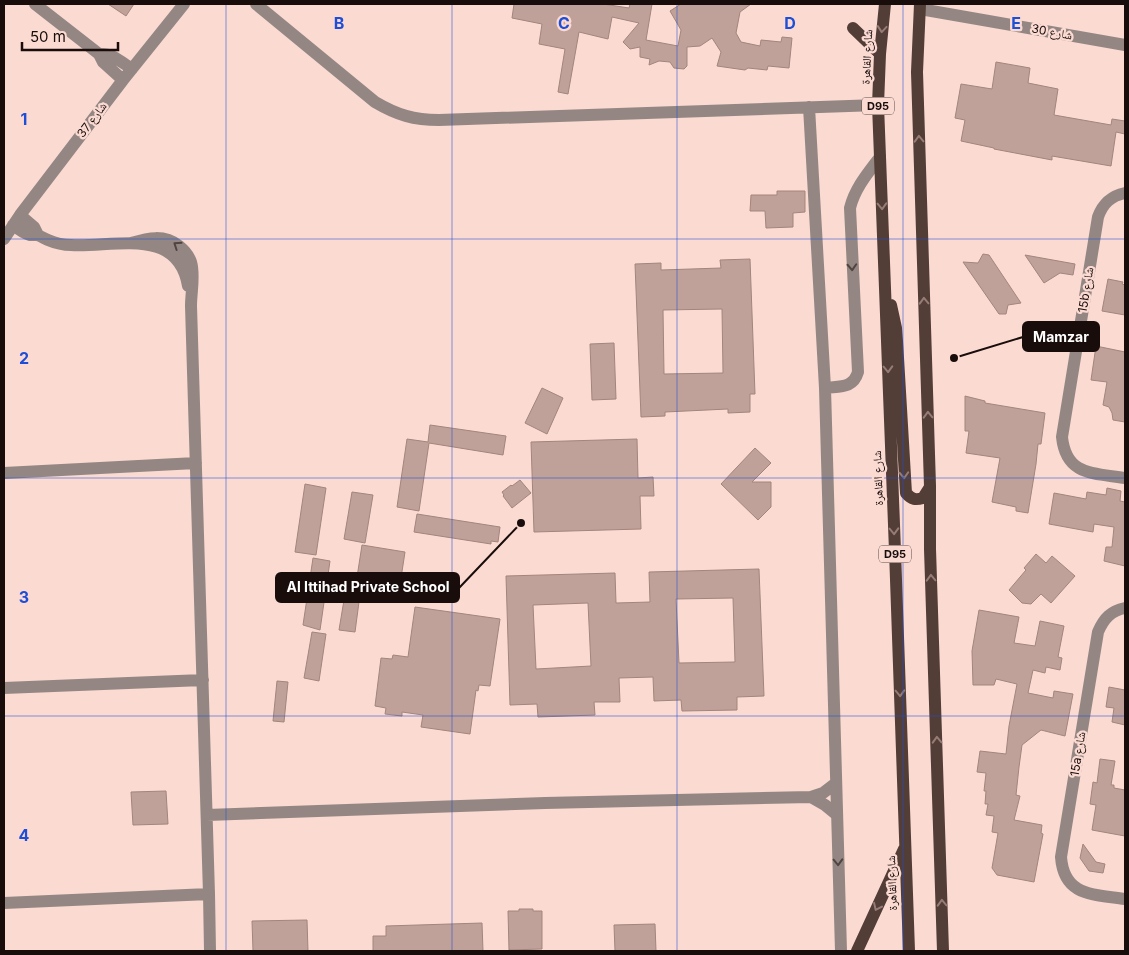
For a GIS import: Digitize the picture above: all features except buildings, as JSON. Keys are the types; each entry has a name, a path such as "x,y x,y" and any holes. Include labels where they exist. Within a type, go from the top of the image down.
{"main road":[{"name":"شارع القاهرة","path":"884,4 878,105 909,951"},
{"path":"920,6 917,81 943,951"},
{"path":"853,28 880,54"},
{"path":"885,288 894,314 896,328 906,494 917,500 923,498 930,486"},
{"path":"857,951 905,847"}],"street":[{"path":"35,4 99,54 103,62 123,80"},
{"name":"شارع 37","path":"4,239 16,220 123,80 184,4"},
{"path":"256,4 374,102 397,114 411,118 439,120 596,113 878,105"},
{"name":"شارع 30","path":"920,6 1125,45"},
{"path":"99,54 108,54 132,69"},
{"path":"809,107 825,388 841,951"},
{"path":"825,388 851,384 858,372 850,208 856,190 880,158"},
{"name":"15b شارع","path":"1125,193 1107,201 1101,208 1098,217 1062,436 1063,448 1075,466 1085,471 1125,478"},
{"path":"16,220 29,235 38,235 54,242 72,245 131,243 160,237 174,242 184,250 191,263 202,680 210,894 210,951"},
{"path":"4,473 196,463"},
{"name":"15a شارع","path":"1125,608 1116,610 1108,616 1098,632 1061,857 1062,868 1066,878 1074,887 1084,892 1125,899"},
{"path":"4,688 202,680"},
{"path":"207,815 545,803 811,797 823,792 836,783"},
{"path":"811,797 825,804 836,814"},
{"path":"4,904 210,894"}],"place":[{"name":"Mamzar","path":"954,358"},
{"name":"Al Ittihad Private School","path":"521,523"}]}
